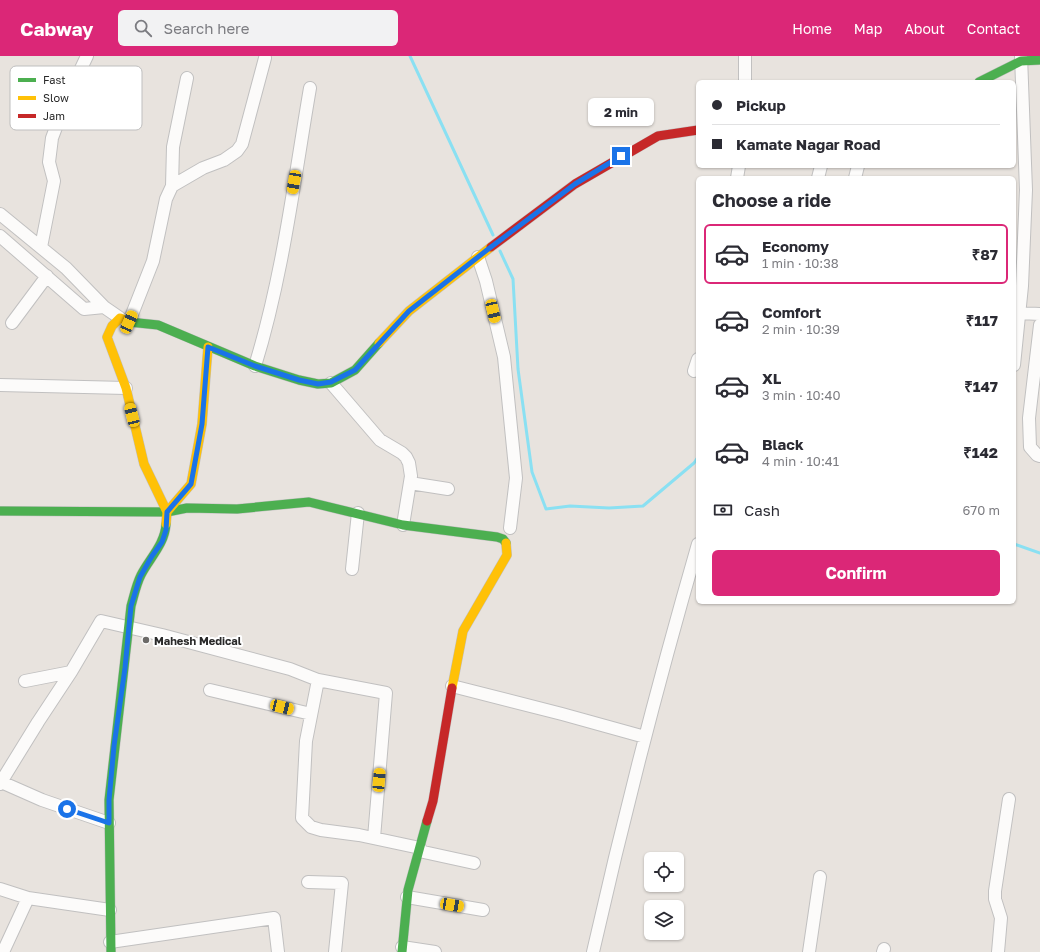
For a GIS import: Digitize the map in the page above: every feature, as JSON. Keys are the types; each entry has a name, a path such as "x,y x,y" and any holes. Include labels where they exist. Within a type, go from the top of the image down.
{"street":[{"path":"82,66 87,56"},
{"path":"745,56 745,80"},
{"path":"172,186 203,168 224,160 240,148 265,58"},
{"path":"982,80 1021,58 1040,60"},
{"path":"1016,344 1022,286 1026,190 1021,58"},
{"path":"187,78 173,147 172,186 166,199 153,261 142,292 124,320 112,326 107,337 126,388 144,464 167,512 166,530 162,542 140,577 131,606 109,800 110,947 274,918 278,952"},
{"path":"255,366 271,311 310,88"},
{"path":"41,247 54,181 49,162 52,138 55,130"},
{"path":"0,214 66,268 104,307 124,320 158,325 255,366 299,380 318,384 331,382 355,370 409,311 575,184 621,156 658,136 696,130"},
{"path":"0,236 84,310 104,307"},
{"path":"478,257 486,281 504,357 516,478 510,528"},
{"path":"12,323 47,276"},
{"path":"1019,313 1040,314"},
{"path":"1040,325 1029,418 1030,446 1037,455 1040,456"},
{"path":"167,512 191,484 202,424 208,347"},
{"path":"694,371 696,364"},
{"path":"331,382 380,440 406,457 411,470 403,525"},
{"path":"0,386 126,388"},
{"path":"410,483 448,489"},
{"path":"0,511 167,512 187,508 237,509 309,502 403,525 498,537 503,539 507,544 508,549 504,560 463,631 452,686 433,801 407,897 402,950 435,952"},
{"path":"352,569 358,513"},
{"path":"593,952 617,846 645,737 696,551"},
{"path":"109,823 42,800 1,783 38,722 71,672 101,621 290,669 318,680 386,693 374,838"},
{"path":"24,680 71,672"},
{"path":"318,680 306,741 302,818 311,827 321,830 374,838 474,863"},
{"path":"452,686 645,737"},
{"path":"210,690 311,714"},
{"path":"998,952 1001,918 995,899 995,891 1009,800"},
{"path":"809,952 820,877"},
{"path":"308,882 342,883 334,952"},
{"path":"0,889 28,898 110,910"},
{"path":"407,897 483,910"},
{"path":"3,952 28,898"}],"waterway":[{"path":"410,56 493,235"},
{"path":"500,251 513,279 518,369 532,472 546,509 570,506 609,508 643,506 696,460"},
{"path":"1016,545 1040,553"}],"traffic: fast":[{"path":"983,80 1021,61 1040,60"},
{"path":"125,320 129,322 158,325 255,366 299,380 318,384 331,383 355,370 379,343"},
{"path":"0,511 167,512 187,508 237,509 309,502 403,525 497,537 503,539 506,543"},
{"path":"111,952 109,800 131,606 139,579 160,545 166,524"},
{"path":"402,952 408,890 427,821"}],"traffic: slow":[{"path":"379,343 409,311 491,247"},
{"path":"125,320 120,318 112,326 107,337 126,388 144,464 167,512 166,524"},
{"path":"167,512 191,484 202,424 208,347"},
{"path":"452,688 463,631 507,555 506,543"}],"traffic: jam":[{"path":"491,247 575,184 658,136 696,130"},
{"path":"427,821 433,801 452,688"}],"place":[{"name":"Mahesh Medical","path":"146,640"}],"route":[{"path":"67,809 109,823 109,800 114,746 125,668 131,606 140,577 162,542 166,530 167,512 191,484 202,424 208,347 255,366 278,372 299,380 318,384 331,382 355,370 409,311 487,250 575,184 621,156"}]}
